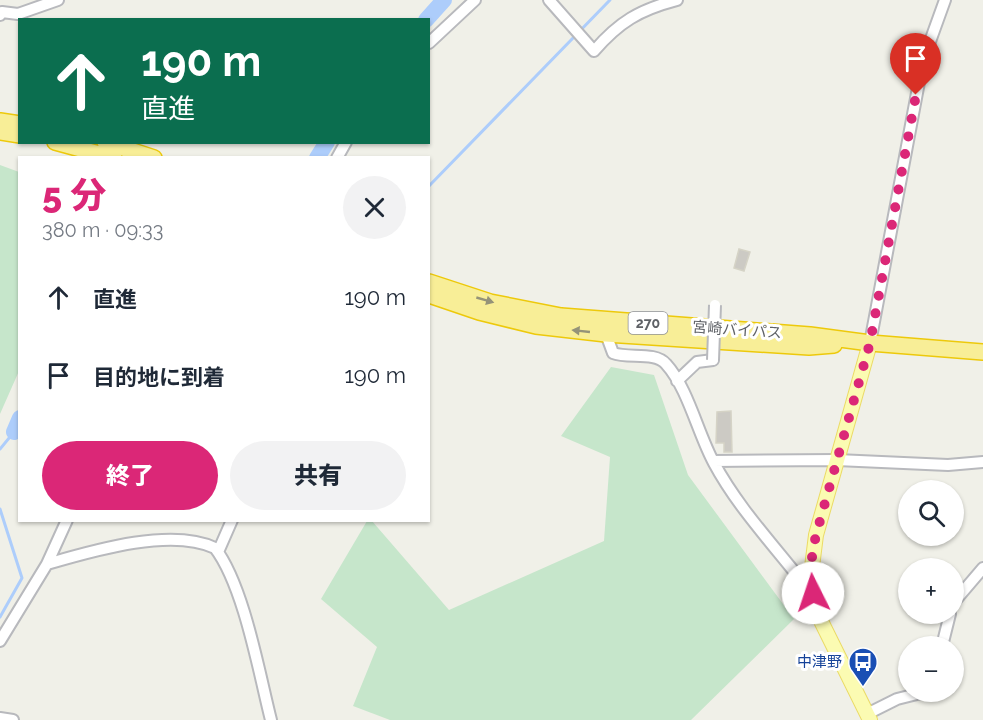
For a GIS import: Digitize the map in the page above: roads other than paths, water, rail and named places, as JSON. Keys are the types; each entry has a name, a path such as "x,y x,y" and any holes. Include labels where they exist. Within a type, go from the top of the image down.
{"highway":[{"path":"0,121 18,124"},
{"path":"0,132 18,135"},
{"path":"62,144 107,156"},
{"path":"111,144 148,156"},
{"name":"宮崎バイパス","path":"430,282 490,302 561,316 810,335 870,343 983,352"},
{"name":"宮崎バイパス","path":"430,295 505,319 606,334 809,347 870,343"}],"main road":[{"path":"869,717 822,622 811,575 816,535 870,343"}],"street":[{"path":"0,15 2,12 18,14 58,0"},
{"path":"430,42 475,0"},
{"path":"549,0 594,51 618,27 640,11 677,0"},
{"path":"870,343 923,61 945,0"},
{"path":"677,381 697,362 713,360 715,305"},
{"path":"606,334 613,352 623,356 658,358 666,363 677,381 713,461 739,503 796,574 811,575"},
{"path":"713,461 837,460 948,465 983,462"},
{"path":"0,641 47,564 66,522"},
{"path":"218,552 231,522"},
{"path":"47,564 110,545 136,542 207,544 218,552 245,617 271,720"},
{"path":"964,590 983,568"},
{"path":"869,717 898,699"},
{"path":"0,718 13,720"}],"waterway":[{"path":"428,18 444,0"},
{"path":"430,185 610,0"},
{"path":"318,156 326,144"},
{"path":"14,432 18,423"},
{"path":"0,449 14,432"},
{"path":"0,509 22,578 0,617"}],"place":[{"name":"中津野","path":"863,688"}]}
